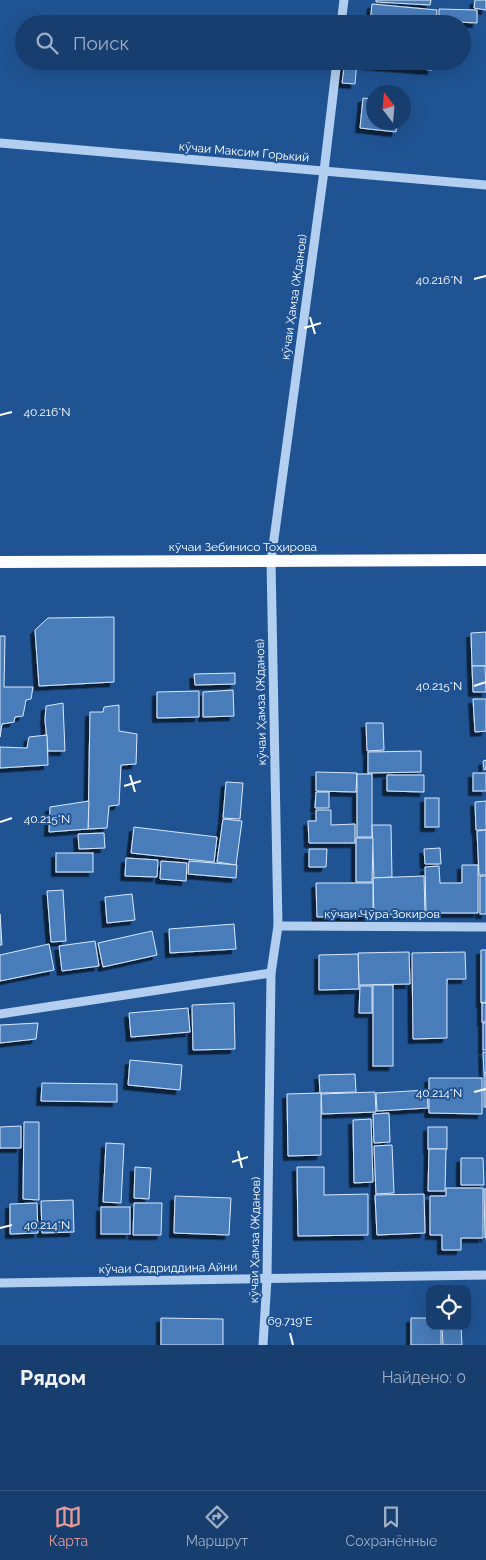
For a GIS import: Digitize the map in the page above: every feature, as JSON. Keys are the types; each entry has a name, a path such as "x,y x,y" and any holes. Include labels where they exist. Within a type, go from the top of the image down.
{"main road":[{"name":"кӯчаи Зебинисо Тоҳирова","path":"0,562 486,560"}],"street":[{"path":"342,15 344,0"},
{"name":"кӯчаи Ҳамза (Жданов)","path":"263,1345 268,1279 271,973 278,926 271,561 336,70"},
{"name":"кӯчаи Максим Горький","path":"0,143 486,185"},
{"name":"кӯчаи Ҷӯра Зокиров","path":"278,926 486,927"},
{"path":"0,1014 271,973"},
{"name":"кӯчаи Садриддина Айни","path":"0,1283 486,1275"}],"building":[{"path":"376,0 431,0 430,5 376,2"},
{"path":"475,0 486,0 486,10 474,8"},
{"path":"372,4 437,10 437,15 371,15"},
{"path":"439,9 477,10 477,23 471,23 471,15 439,15"},
{"path":"344,70 356,70 355,84 342,83"},
{"path":"363,98 366,98 366,129 360,128"},
{"path":"378,130 396,130 396,132"},
{"path":"114,617 114,682 39,686 35,630 48,618"},
{"path":"486,632 486,666 472,666 471,633"},
{"path":"0,636 5,636 4,687 33,687 31,699 26,700 23,716 15,717 14,722 2,724 0,737"},
{"path":"472,666 485,666 486,692 473,692"},
{"path":"235,673 235,684 195,685 194,674"},
{"path":"233,690 234,716 203,717 203,692"},
{"path":"199,691 199,717 157,718 157,692"},
{"path":"473,699 486,699 486,731 475,732"},
{"path":"63,703 65,751 48,751 45,720 46,706"},
{"path":"119,705 119,731 137,734 136,764 121,765 119,805 109,806 107,828 88,829 90,712 103,712 104,707"},
{"path":"366,723 383,723 384,750 367,751"},
{"path":"47,735 48,765 0,768 0,747 27,748 29,737"},
{"path":"421,751 421,772 368,773 368,752"},
{"path":"486,760 486,769 484,770 483,761"},
{"path":"316,772 357,773 356,792 316,791"},
{"path":"473,773 486,773 486,791 473,791"},
{"path":"357,774 372,774 372,837 357,837"},
{"path":"387,775 424,775 424,792 387,791"},
{"path":"226,782 243,783 240,819 223,818"},
{"path":"316,792 329,792 329,808 315,808"},
{"path":"425,798 439,798 439,827 425,827"},
{"path":"89,801 88,829 49,832 50,807"},
{"path":"486,801 486,830 476,830 475,802"},
{"path":"316,810 331,810 331,825 355,824 355,843 309,843 308,821 316,821"},
{"path":"223,819 242,821 236,865 217,862"},
{"path":"372,825 391,825 392,877 374,878"},
{"path":"134,827 217,837 214,862 131,853"},
{"path":"486,830 486,875 479,875 477,831"},
{"path":"104,833 105,848 79,849 78,834"},
{"path":"356,838 373,838 372,882 356,882"},
{"path":"440,848 441,864 425,864 424,849"},
{"path":"309,849 327,849 326,867 309,867"},
{"path":"56,853 93,853 93,872 56,872"},
{"path":"126,858 158,860 157,877 125,876"},
{"path":"161,861 187,863 186,881 160,879"},
{"path":"189,861 237,865 236,878 188,874"},
{"path":"462,865 478,865 478,913 426,913 425,867 439,866 440,883 462,883"},
{"path":"424,876 425,914 374,915 373,878"},
{"path":"480,876 486,876 486,914 480,914"},
{"path":"316,883 373,883 373,916 317,917"},
{"path":"63,890 66,941 51,942 47,891"},
{"path":"132,894 135,920 107,923 105,897"},
{"path":"0,914 2,945 0,945"},
{"path":"234,924 236,949 170,953 169,929"},
{"path":"152,931 157,955 103,967 98,943"},
{"path":"95,941 99,966 62,971 59,946"},
{"path":"49,944 54,970 0,981 0,955"},
{"path":"481,950 486,950 486,1002 481,1003"},
{"path":"409,952 410,984 359,985 358,953"},
{"path":"465,952 466,979 447,979 447,1038 413,1039 412,953"},
{"path":"358,954 359,989 319,990 319,955"},
{"path":"373,985 393,985 393,1066 373,1066"},
{"path":"360,986 372,986 372,1013 359,1013"},
{"path":"234,1003 235,1049 193,1050 192,1005"},
{"path":"482,1003 486,1003 486,1022 482,1022"},
{"path":"188,1008 190,1032 131,1037 129,1013"},
{"path":"38,1023 36,1039 0,1043 0,1025"},
{"path":"483,1023 486,1023 486,1050 483,1050"},
{"path":"483,1052 486,1052 486,1073 484,1073"},
{"path":"130,1060 182,1065 180,1090 128,1085"},
{"path":"355,1074 356,1092 320,1093 319,1075"},
{"path":"484,1074 486,1074 486,1107 484,1107"},
{"path":"429,1078 482,1078 482,1114 429,1113"},
{"path":"42,1083 117,1084 117,1102 41,1101"},
{"path":"427,1090 428,1108 377,1111 376,1093"},
{"path":"375,1092 376,1112 322,1114 321,1094"},
{"path":"321,1093 321,1155 288,1156 287,1094"},
{"path":"389,1113 390,1142 374,1143 373,1114"},
{"path":"371,1119 373,1182 354,1183 353,1120"},
{"path":"24,1122 39,1122 39,1200 23,1199"},
{"path":"21,1126 21,1148 0,1148 0,1127"},
{"path":"428,1127 447,1127 447,1149 428,1149"},
{"path":"106,1143 124,1144 121,1203 103,1202"},
{"path":"392,1145 394,1193 376,1194 374,1146"},
{"path":"429,1149 446,1149 445,1191 428,1191"},
{"path":"461,1158 483,1158 484,1185 461,1185"},
{"path":"135,1167 151,1168 149,1199 134,1198"},
{"path":"297,1167 324,1167 324,1195 368,1194 368,1235 298,1236"},
{"path":"446,1188 483,1188 483,1238 461,1238 461,1250 442,1250 442,1235 430,1235 430,1196 446,1196"},
{"path":"484,1189 486,1189 486,1238 485,1238"},
{"path":"424,1194 425,1233 377,1235 375,1195"},
{"path":"175,1196 231,1198 229,1235 174,1233"},
{"path":"73,1200 74,1232 42,1233 41,1201"},
{"path":"37,1203 38,1233 10,1234 10,1204"},
{"path":"134,1203 162,1203 161,1235 133,1235"},
{"path":"101,1207 130,1207 130,1234 101,1234"},
{"path":"161,1318 223,1319 223,1345 161,1345"},
{"path":"411,1318 426,1318 426,1330 441,1330 441,1345 411,1345"},
{"path":"442,1330 461,1330 462,1345 443,1345"}]}
